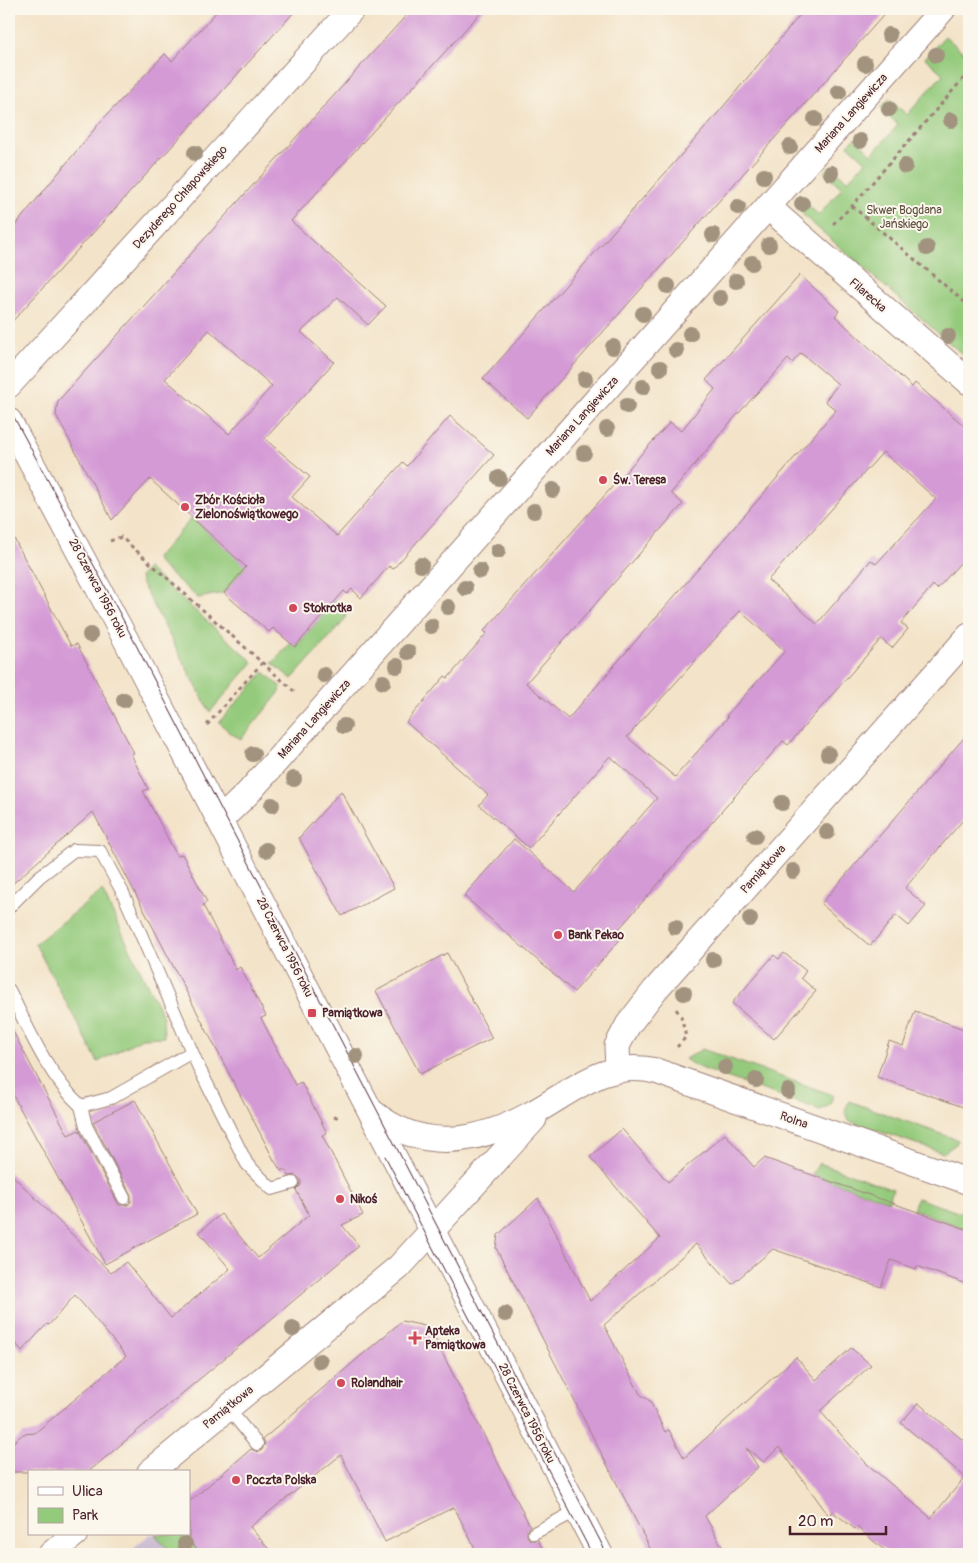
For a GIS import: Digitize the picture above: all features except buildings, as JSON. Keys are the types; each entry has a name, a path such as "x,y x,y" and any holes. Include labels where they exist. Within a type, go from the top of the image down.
{"street":[{"name":"Dezyderego Chłapowskiego","path":"9,385 352,9"},
{"name":"Mariana Langiewicza","path":"220,820 248,793 943,9"},
{"name":"Filarecka","path":"768,207 969,382"},
{"name":"28 Czerwca 1956 roku","path":"9,421 220,820 600,1554"},
{"name":"Pamiątkowa","path":"370,1110 396,1129 413,1136 437,1140 463,1139 487,1134 509,1124 587,1080 618,1069 617,1046 628,1025 655,990 969,636"},
{"name":"Rolna","path":"618,1069 640,1067 656,1071 969,1182"},
{"name":"Pamiątkowa","path":"152,1470 398,1267 501,1153 533,1120 565,1093"},
{"path":"51,1554 73,1536"}],"lane":[{"path":"9,907 39,877 74,850 100,851 123,893 192,1052 247,1164 272,1189 293,1183"},
{"path":"9,990 30,1032 64,1091 81,1106 86,1126 124,1198"},
{"path":"81,1106 111,1098 192,1052"},
{"path":"227,1407 258,1444"},
{"path":"534,1533 578,1510"}],"path":[{"path":"811,245 852,206 969,72"},
{"path":"852,206 969,306"},
{"path":"110,541 120,537 294,691"},
{"path":"207,725 262,662"}],"shaded area":[{"path":"148,1536 186,1536 200,1554 126,1554"}],"green space":[{"name":"Skwer Bogdana Jańskiego","path":"945,36 963,52 969,45 969,360 804,216 800,209 800,199 819,215 842,188 824,172 830,166 848,181 866,161 848,145 855,138 872,154 898,125 881,108 889,99 907,115 943,74 925,58"},
{"path":"192,518 215,539 226,527 255,555 224,593 198,598 158,563 156,558"},
{"path":"147,568 253,662 210,712 141,582 140,577"},
{"path":"335,601 347,611 344,621 292,679 272,663 291,643 296,646"},
{"path":"264,672 281,687 280,692 241,739 230,733 219,722"},
{"path":"102,891 163,1017 164,1037 142,1038 98,1062 35,944"},
{"path":"702,1049 833,1095 830,1105 820,1110 695,1066 685,1059"},
{"path":"849,1101 958,1140 956,1144 943,1153 849,1121 845,1111"},
{"path":"819,1163 893,1189 889,1201 812,1175"},
{"path":"917,1198 969,1216 969,1230 913,1209"},
{"path":"157,1536 186,1536 200,1554 172,1554"}],"tram line":[{"path":"9,408 120,614 607,1554"},
{"path":"385,1156 592,1554"}],"place":[{"name":"Św. Teresa","path":"603,480"},
{"name":"Zbór Kościoła Zielonoświątkowego","path":"185,507"},
{"name":"Stokrotka","path":"293,608"},
{"name":"Bank Pekao","path":"558,935"},
{"name":"Pamiątkowa","path":"312,1013"},
{"name":"Nikoś","path":"340,1199"},
{"name":"Apteka Pamiątkowa","path":"415,1338"},
{"name":"Rolandhair","path":"341,1383"},
{"name":"Poczta Polska","path":"236,1480"}]}
